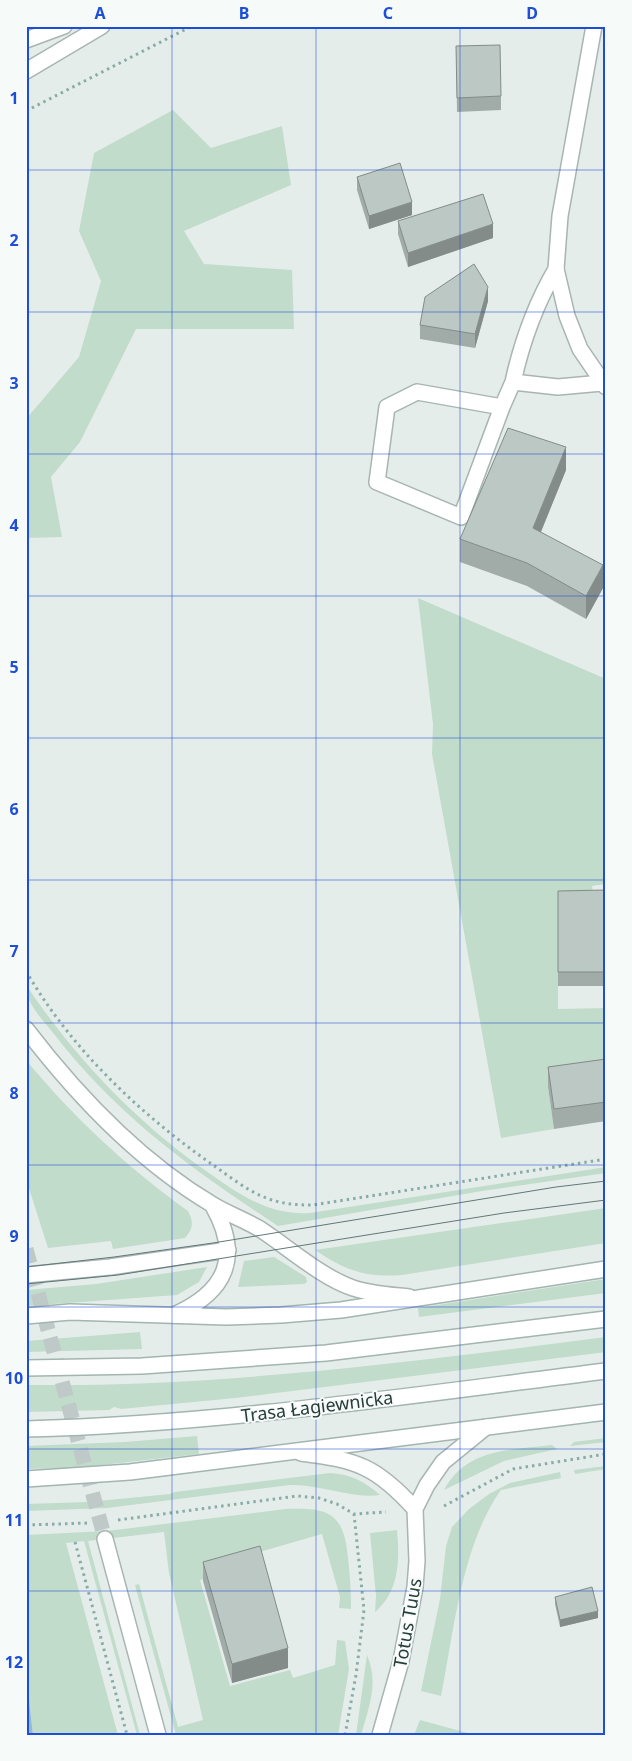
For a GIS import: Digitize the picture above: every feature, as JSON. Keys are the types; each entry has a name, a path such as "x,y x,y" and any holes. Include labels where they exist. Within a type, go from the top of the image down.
{"main road":[{"path":"26,40 64,26"},
{"path":"26,71 102,26"},
{"path":"594,26 560,216 556,269 567,316 580,349 604,385"},
{"path":"502,407 417,392 387,407 377,482 461,517 513,382 521,344 538,300 556,269"},
{"path":"513,382 558,387 604,385"},
{"path":"26,1029 73,1086 104,1119 161,1168 214,1206 260,1229 340,1283 363,1292 417,1298"},
{"path":"174,1315 193,1307 213,1290 220,1280 228,1250 227,1234 214,1206"},
{"path":"26,1275 110,1267 228,1250"},
{"path":"26,1316 70,1312 272,1316 341,1310 606,1269"},
{"path":"26,1368 151,1366 326,1353 606,1319"},
{"name":"Trasa Łagiewnicka","path":"26,1429 146,1424 267,1413 606,1371"},
{"path":"26,1479 97,1476 606,1412"},
{"name":"Totus Tuus","path":"380,1735 401,1661 415,1587 417,1561 415,1509 443,1462 486,1427"},
{"path":"288,1452 338,1457 363,1465 394,1486 415,1509"},
{"path":"105,1539 158,1735"}],"path":[{"path":"26,111 192,26"},
{"path":"26,971 51,1008 87,1052 134,1102 184,1144 255,1193 272,1200 288,1204 313,1205 606,1159"},
{"path":"438,1507 460,1498 513,1469 606,1454"},
{"path":"162,1514 297,1496 319,1498 337,1504 354,1514 392,1512"},
{"path":"345,1735 356,1675 364,1610 354,1514"},
{"path":"75,1542 128,1735"}],"green space":[{"path":"173,110 211,148 282,126 291,185 184,231 204,264 292,270 294,329 136,329 80,442 51,477 62,537 26,538 26,419 79,357 101,281 79,231 94,153"},
{"path":"418,598 606,679 606,884 592,886 594,898 558,905 558,1009 606,1008 606,1069 548,1087 554,1129 501,1138 432,754 433,724"},
{"path":"26,985 65,1038 132,1111 209,1173 244,1196 269,1207 295,1213 310,1213 606,1167 606,1173 482,1191 278,1226 186,1162 130,1116 78,1063 36,1011 29,999"},
{"path":"26,1060 63,1102 102,1141 188,1211 192,1225 190,1232 185,1238 113,1249 111,1241 48,1248 26,1179"},
{"path":"606,1208 606,1243 402,1275 366,1274 336,1263 315,1250"},
{"path":"274,1257 306,1277 307,1282 304,1284 238,1287 244,1261"},
{"path":"207,1267 199,1282 177,1295 26,1306 26,1290 96,1284"},
{"path":"606,1279 606,1293 419,1317 418,1308"},
{"path":"140,1332 142,1349 26,1352 26,1341"},
{"path":"606,1337 606,1352 235,1398 121,1409 114,1407 109,1410 26,1412 26,1385 99,1385 171,1382 317,1371"},
{"path":"197,1436 199,1454 75,1468 26,1469 26,1446 125,1442"},
{"path":"606,1438 606,1442 570,1446 574,1442"},
{"path":"552,1445 557,1449 504,1461 444,1490 453,1476 464,1466 477,1459 506,1450"},
{"path":"606,1466 606,1469 575,1474 574,1470"},
{"path":"560,1472 561,1478 501,1490 477,1536 468,1562 455,1616 441,1696 421,1691 440,1599 446,1546 452,1527 469,1509 489,1494 510,1483"},
{"path":"330,1473 345,1475 357,1480 369,1486 380,1495 358,1495 302,1485 290,1485 107,1508 26,1511 26,1504 88,1502 170,1494"},
{"path":"286,1509 313,1509 332,1516 338,1522 346,1543 351,1609 339,1608 340,1597 322,1534 256,1553 259,1564 200,1580 230,1686 290,1670 293,1678 335,1665 337,1640 345,1641 349,1669 338,1735 176,1735 135,1585 139,1584 178,1727 203,1720 169,1573 164,1532 88,1541 140,1735 137,1735 84,1541 66,1543 118,1735 33,1735 26,1672 26,1535 107,1531"},
{"path":"397,1530 398,1564 396,1575 389,1595 375,1612 376,1596 370,1533"},
{"path":"367,1655 371,1665 372,1695 361,1735 356,1735"},
{"path":"420,1720 475,1735 414,1735"}],"water":[{"path":"26,1672 33,1735 26,1735"}],"building":[{"path":"500,45 501,96 457,98 456,46"},
{"path":"400,163 412,202 369,216 357,177"},
{"path":"483,194 493,224 408,253 398,221"},
{"path":"474,264 488,287 475,334 420,325 425,297"},
{"path":"508,428 566,447 533,528 603,565 586,596 527,563 460,539"},
{"path":"606,890 606,972 558,972 558,891"},
{"path":"606,1059 606,1102 554,1109 548,1067"},
{"path":"260,1546 288,1648 232,1664 203,1562"},
{"path":"592,1587 598,1611 560,1620 555,1597"}],"tunnel":[{"path":"26,1249 105,1539"}],"tram line":[{"path":"26,1267 213,1243 556,1187 606,1181"},
{"path":"26,1284 118,1275 504,1213 606,1200"}]}
